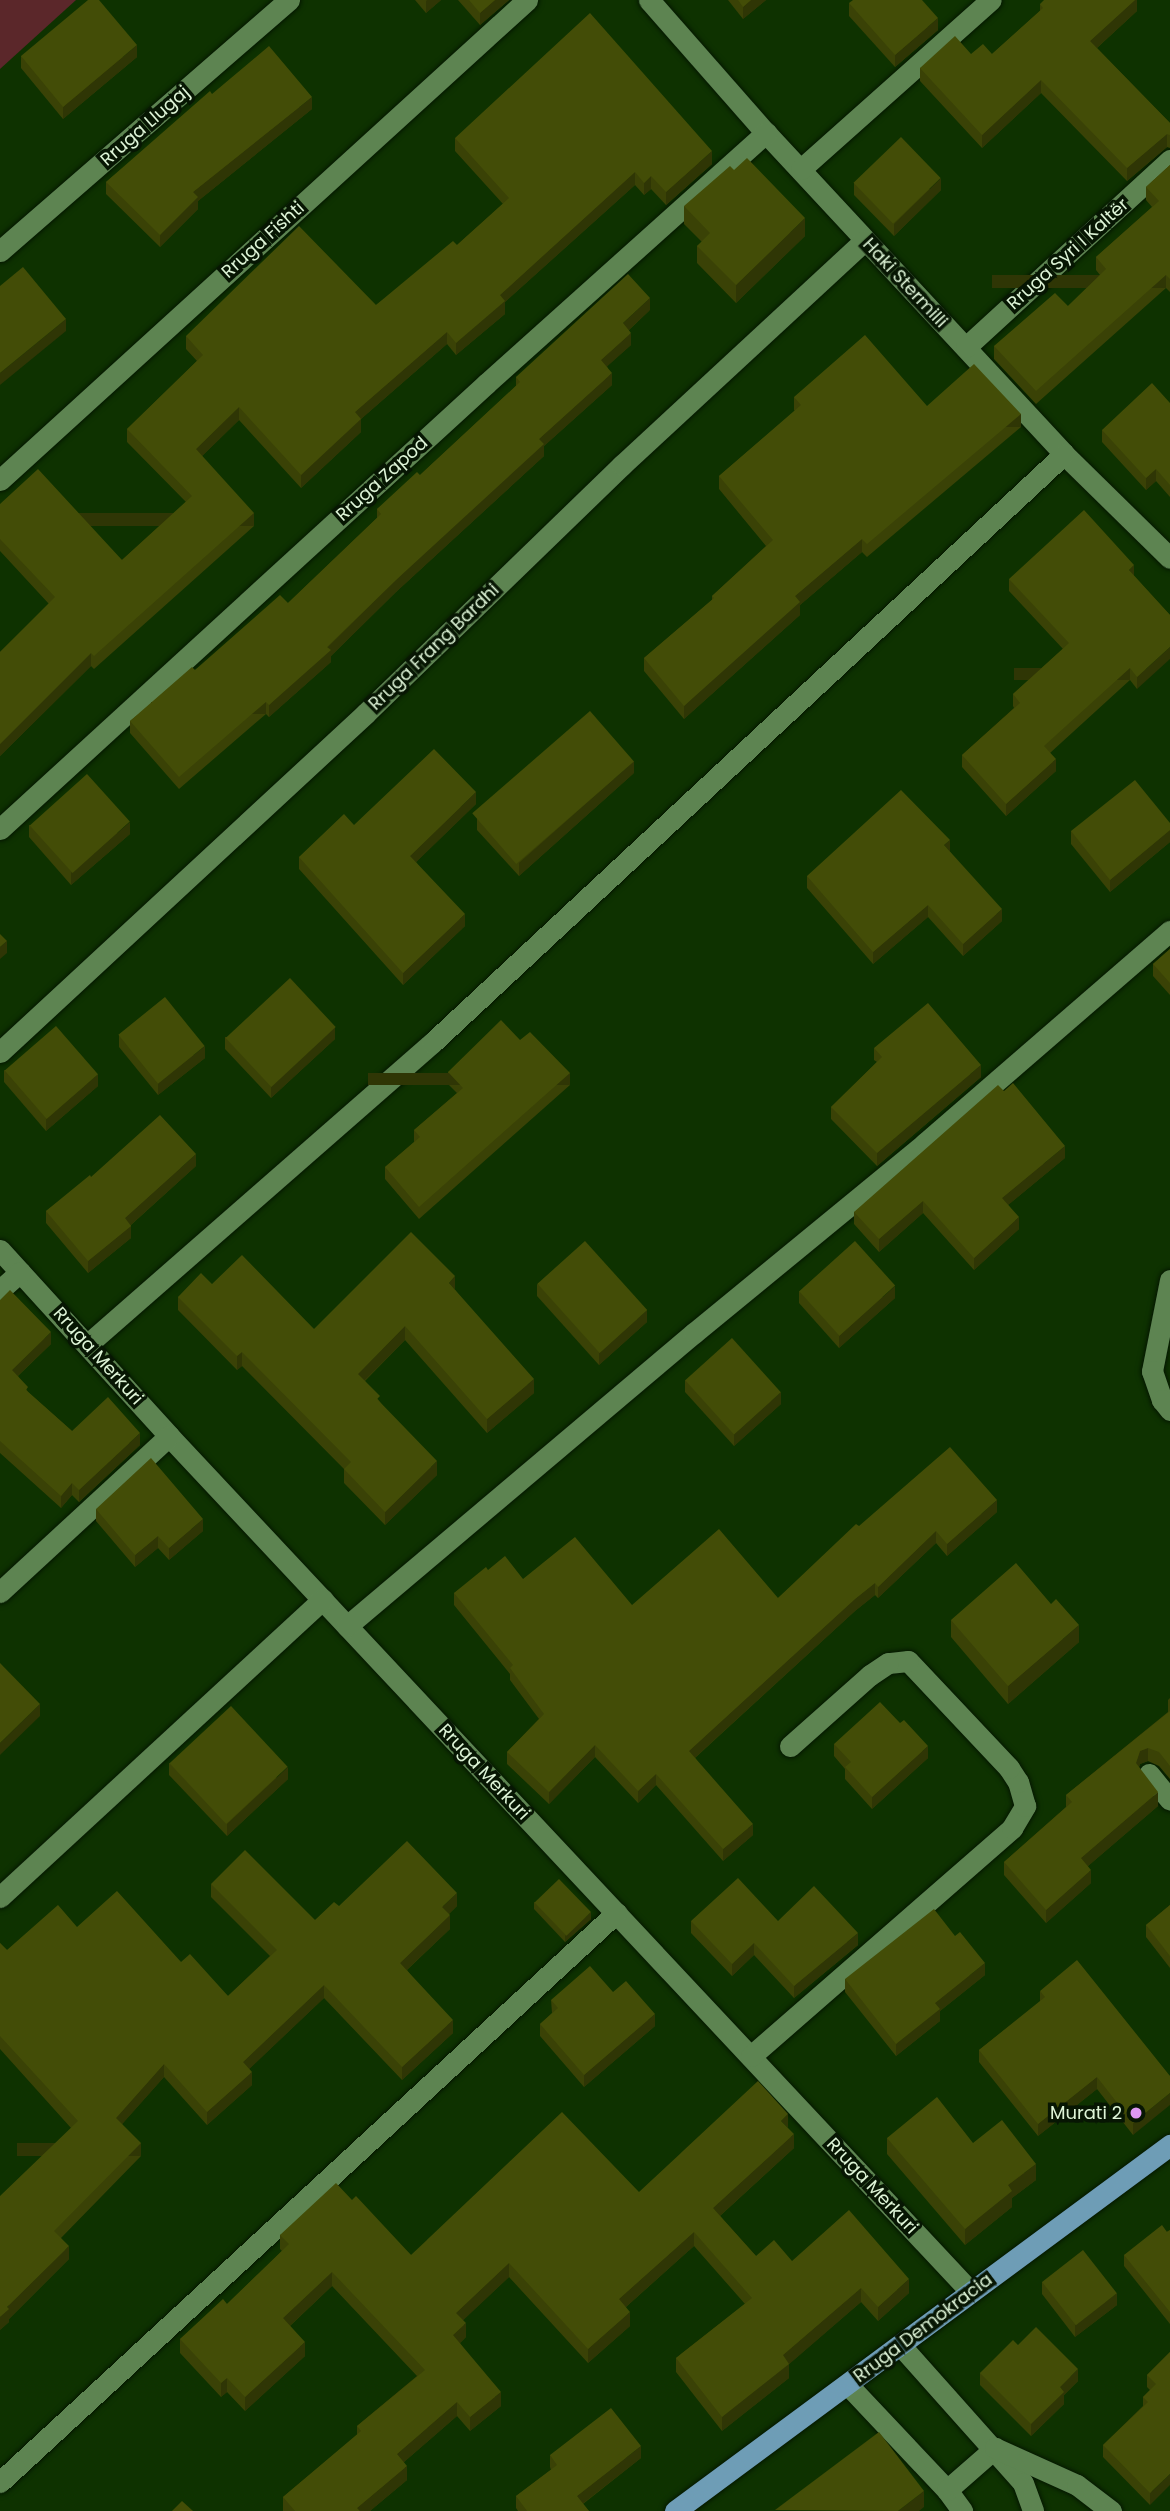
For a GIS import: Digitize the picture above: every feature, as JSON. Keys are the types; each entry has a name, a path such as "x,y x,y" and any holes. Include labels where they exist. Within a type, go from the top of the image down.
{"main road":[{"name":"Rruga Demokracia","path":"675,2511 1170,2145"}],"street":[{"name":"Rruga Llugaj","path":"0,251 289,0"},
{"name":"Rruga Fishti","path":"0,480 527,0"},
{"name":"Haki Stermilli","path":"649,0 766,132 1064,454 1170,558"},
{"path":"801,169 991,0"},
{"name":"Rruga Zapod","path":"0,829 766,132"},
{"name":"Rruga Syri I Kaltër","path":"966,347 1170,160"},
{"name":"Rruga Frang Bardhi","path":"0,1052 366,713 612,475 865,240"},
{"path":"88,1344 432,1043 1064,454"},
{"path":"347,1626 694,1333 925,1143 1170,931"},
{"name":"Rruga Merkuri","path":"0,1250 169,1436 970,2291"},
{"path":"0,1290 20,1272"},
{"path":"1170,1280 1152,1371 1162,1400 1170,1410"},
{"path":"0,1592 169,1436"},
{"path":"0,1897 323,1599"},
{"path":"751,2056 1012,1828 1026,1806 1009,1768 908,1661 888,1663 870,1675 790,1746"},
{"path":"1149,1774 1170,1800"},
{"path":"0,2482 616,1913"},
{"path":"901,2346 995,2448 1023,2483 1033,2511"},
{"path":"848,2385 947,2490 962,2511"},
{"path":"947,2490 995,2448"},
{"path":"995,2448 1077,2485 1111,2511"}],"shaded area":[{"path":"0,0 76,0 0,69"}],"building":[{"path":"88,0 99,0 137,45 63,107 21,56"},
{"path":"469,0 495,0 480,13"},
{"path":"738,0 751,0 743,7"},
{"path":"853,0 922,0 938,18 895,55 849,3"},
{"path":"1044,0 1135,0 1090,41 1170,123 1170,135 1167,134 1127,168 1041,80 982,135 920,68 955,36 971,54 983,44 992,54 1043,8 1040,4"},
{"path":"590,13 712,151 666,192 651,176 644,183 635,172 500,295 505,301 456,343 447,332 355,412 361,419 301,475 239,407 196,449 254,513 94,656 91,653 0,744 0,652 55,597 0,539 0,504 38,469 122,560 192,496 127,429 203,355 186,336 299,226 376,305 453,241 457,245 509,198 455,138"},
{"path":"269,46 312,97 193,192 198,197 160,235 106,182 210,91 212,94"},
{"path":"901,137 941,178 893,224 854,183"},
{"path":"747,158 805,218 736,285 697,246 710,233 684,206 730,166 734,170"},
{"path":"1170,165 1170,279 1166,275 1036,391 994,346 1055,293 1068,306 1106,269 1096,257 1159,201 1146,187"},
{"path":"23,267 66,319 0,373 0,286"},
{"path":"628,274 650,298 623,323 631,333 601,360 612,373 539,439 544,444 327,647 331,650 269,705 266,702 179,777 130,721 192,667 195,670 280,595 288,603 381,514 377,509 417,472 420,475 520,382 516,377"},
{"path":"865,335 927,406 974,364 1021,414 867,544 862,539 795,596 800,602 684,706 644,658 714,598 712,596 773,540 719,476 801,405 794,397"},
{"path":"1152,383 1170,403 1170,485 1156,469 1146,478 1102,430"},
{"path":"1084,510 1134,565 1129,570 1170,615 1170,647 1137,677 1130,668 1044,746 1056,759 1006,804 962,755 1020,703 1013,694 1069,643 1009,579"},
{"path":"590,711 634,762 516,864 472,813"},
{"path":"434,749 476,792 410,856 465,914 403,973 299,857 344,814 354,825"},
{"path":"87,774 130,822 73,873 30,826"},
{"path":"1135,780 1170,823 1170,830 1110,880 1071,831"},
{"path":"901,790 950,840 944,845 1002,909 963,944 928,905 873,952 807,876"},
{"path":"0,934 7,941 0,947"},
{"path":"1170,949 1170,983 1153,964"},
{"path":"290,978 336,1027 271,1087 226,1038"},
{"path":"165,997 205,1046 158,1084 118,1035"},
{"path":"928,1003 981,1065 877,1153 831,1107 882,1057 874,1048"},
{"path":"501,1020 520,1040 530,1032 570,1073 419,1207 385,1167 420,1137 414,1130 463,1088 448,1072"},
{"path":"56,1026 98,1074 47,1119 5,1071"},
{"path":"1013,1083 1065,1146 1002,1198 1019,1217 974,1258 923,1201 879,1239 854,1212 998,1085 1004,1091"},
{"path":"160,1115 196,1154 125,1218 131,1226 88,1261 46,1211 90,1175 91,1177"},
{"path":"411,1232 455,1276 449,1283 534,1379 487,1419 405,1326 358,1374 380,1396 377,1399 437,1461 385,1512 344,1469 351,1462 242,1352 237,1356 178,1297 201,1273 212,1284 242,1255 314,1329"},
{"path":"585,1241 647,1310 600,1353 537,1284"},
{"path":"855,1241 895,1286 839,1336 799,1291"},
{"path":"10,1290 51,1332 12,1370 28,1387 26,1390 72,1431 108,1397 140,1433 79,1490 72,1483 61,1496 0,1441 0,1300"},
{"path":"732,1338 781,1392 734,1434 685,1380"},
{"path":"950,1447 997,1500 947,1544 936,1531 878,1587 875,1583 855,1599 689,1751 753,1824 723,1849 656,1774 638,1791 595,1745 549,1792 507,1752 544,1714 510,1668 513,1665 454,1593 486,1567 488,1570 505,1556 523,1579 575,1537 632,1605 719,1529 778,1598 856,1524 859,1526"},
{"path":"151,1458 203,1519 169,1548 158,1536 135,1555 96,1509"},
{"path":"1016,1563 1051,1604 1056,1599 1079,1625 1008,1686 951,1620"},
{"path":"0,1663 40,1704 0,1743"},
{"path":"880,1702 900,1723 904,1720 928,1746 872,1797 845,1767 851,1762 834,1744"},
{"path":"231,1706 288,1767 226,1824 170,1763"},
{"path":"1170,1711 1170,1766 1159,1752 1148,1748 1140,1751 1136,1763 1158,1792 1081,1858 1091,1870 1046,1910 1004,1862 1072,1802 1066,1795"},
{"path":"407,1841 457,1893 442,1907 450,1915 400,1963 453,2020 402,2067 324,1985 243,2062 252,2072 207,2112 164,2064 116,2118 141,2143 54,2231 69,2246 0,2317 0,2196 78,2121 0,2036 0,1943 7,1950 58,1905 77,1927 117,1891 181,1962 190,1954 228,1996 277,1950 211,1884 245,1850 315,1920 334,1902 339,1906"},
{"path":"738,1878 778,1921 814,1886 858,1933 794,1986 754,1943 732,1964 691,1921"},
{"path":"559,1879 591,1912 566,1936 535,1903"},
{"path":"1170,1905 1170,1956 1146,1925"},
{"path":"934,1909 955,1936 960,1932 985,1963 935,2003 940,2009 896,2044 845,1979"},
{"path":"1077,1960 1170,2076 1170,2093 1133,2123 1097,2077 1038,2124 979,2050 1045,1997 1040,1991"},
{"path":"590,1966 613,1992 626,1981 655,2014 584,2075 540,2024 558,2008 551,2000"},
{"path":"758,2081 788,2114 781,2121 794,2134 713,2208 756,2256 774,2240 792,2261 849,2210 909,2279 878,2307 861,2288 783,2355 789,2364 722,2417 676,2358 752,2298 694,2232 619,2299 630,2312 588,2349 509,2263 456,2313 466,2323 453,2335 501,2392 470,2417 457,2402 397,2454 407,2466 357,2508 360,2511 295,2511 283,2497 361,2431 357,2426 425,2370 332,2272 283,2318 305,2342 245,2397 227,2378 221,2383 180,2339 223,2299 227,2304 289,2244 280,2235 336,2183 352,2200 356,2196 411,2255 562,2112 639,2192"},
{"path":"937,2097 973,2143 1002,2120 1036,2164 1008,2185 1012,2191 965,2229 887,2138"},
{"path":"1162,2225 1167,2232 1170,2230 1170,2312 1124,2255"},
{"path":"1083,2250 1117,2293 1076,2325 1042,2282"},
{"path":"1036,2327 1078,2369 1060,2387 1064,2392 1031,2424 980,2373 1013,2340 1018,2345"},
{"path":"1170,2352 1170,2474 1150,2493 1103,2445 1148,2402 1143,2397 1156,2384 1147,2375"},
{"path":"611,2408 641,2446 577,2496 589,2511 527,2511 516,2496 557,2465 550,2455"},
{"path":"879,2432 924,2491 898,2511 775,2510"},
{"path":"182,2501 193,2511 172,2511"}],"place":[{"name":"Murati 2","path":"1136,2113"}]}
